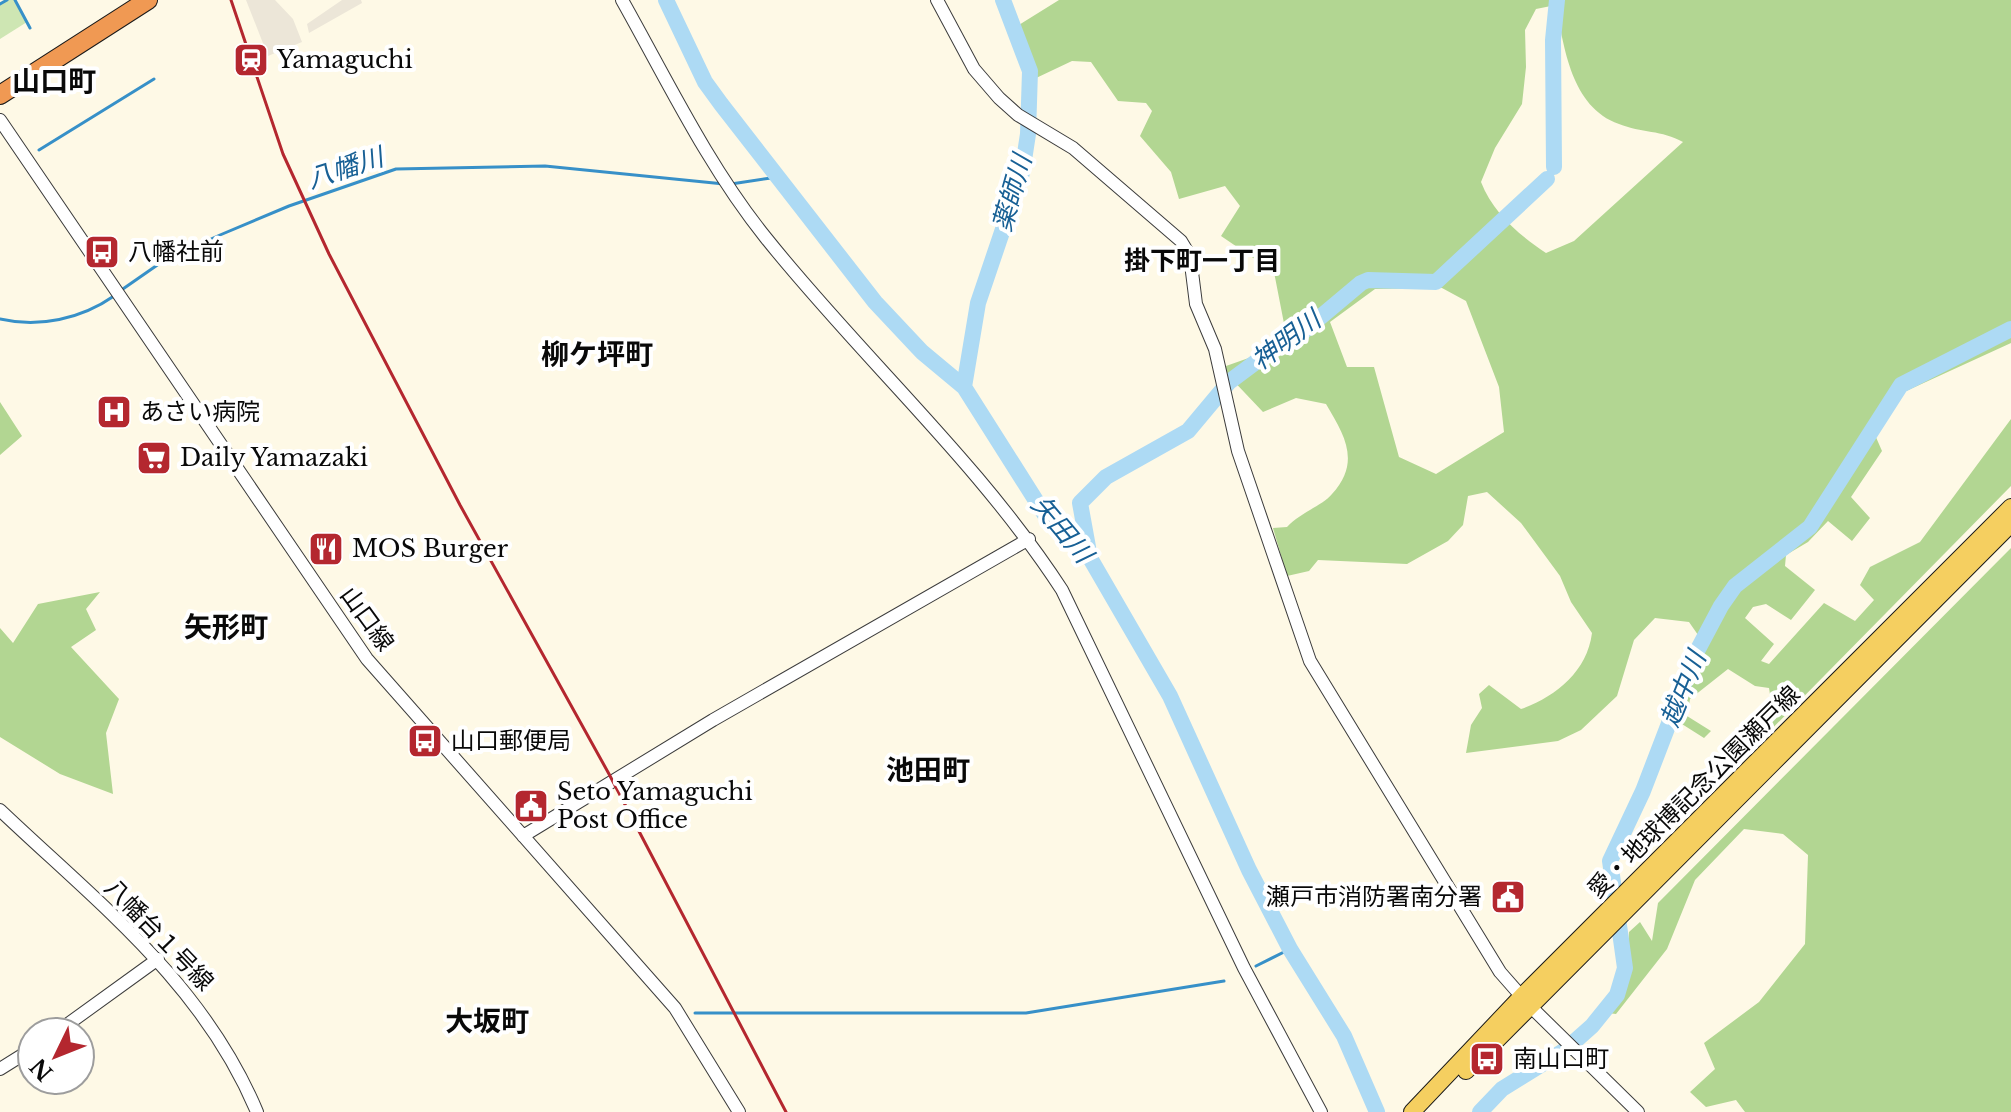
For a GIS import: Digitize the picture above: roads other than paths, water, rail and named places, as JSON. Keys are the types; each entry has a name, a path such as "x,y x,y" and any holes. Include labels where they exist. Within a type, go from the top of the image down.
{"highway":[{"path":"0,95 148,0"}],"main road":[{"name":"愛・地球博記念公園瀬戸線","path":"1635,894 2011,507"},
{"name":"愛・地球博記念公園瀬戸線","path":"1421,1110 1526,1001 2011,524"}],"street":[{"path":"622,0 730,188 818,301 925,416 1029,539 1062,590 1244,968 1321,1112"},
{"path":"937,0 974,69 999,98 1089,160 1181,241 1190,256 1196,304 1215,349 1238,451 1310,661 1488,954 1526,1001 1580,1051 1638,1112"},
{"name":"山口線","path":"0,120 367,659 675,1008 739,1112"},
{"path":"523,836 713,720 1029,539"},
{"name":"八幡台１号線","path":"0,810 158,959 211,1024 257,1112"},
{"path":"79,1016 158,959"}],"waterway":[{"path":"0,4 7,0"},
{"path":"15,0 30,28"},
{"name":"矢田川","path":"666,0 705,82 721,104 875,302 922,352 964,387 1047,518 1090,558 1170,696 1249,870 1290,949 1344,1036 1377,1112"},
{"name":"薬師川","path":"964,387 978,303 1022,173 1028,134 1030,71 1003,0"},
{"name":"神明川","path":"1554,167 1553,40 1557,0"},
{"path":"39,150 154,79"},
{"name":"八幡川","path":"120,291 166,259 220,235 289,206 396,169 545,166 724,184"},
{"path":"1547,179 1554,167"},
{"name":"八幡川","path":"731,184 771,178 773,172"},
{"name":"神明川","path":"1090,558 1080,503 1106,477 1188,431 1229,382 1272,350 1299,335 1361,283 1368,280 1436,282 1547,179"},
{"name":"八幡川","path":"0,319 15,322 59,320 88,311 114,296"},
{"name":"越中川","path":"1480,1112 1502,1089 1565,1050 1592,1026 1617,995 1625,968 1610,861 1643,791 1696,653 1721,606 1735,586 1810,527 1901,385 2011,329"},
{"path":"1256,966 1290,949"},
{"path":"695,1013 1026,1013 1224,981"}],"railway":[{"path":"231,0 283,154 329,254 460,505 609,774 786,1112"}],"place":[{"name":"Yamaguchi","path":"251,60"},
{"name":"八幡社前","path":"102,252"},
{"name":"あさい病院","path":"114,412"},
{"name":"Daily Yamazaki","path":"154,458"},
{"name":"MOS Burger","path":"326,549"},
{"name":"山口郵便局","path":"425,741"},
{"name":"Seto Yamaguchi Post Office","path":"531,806"},
{"name":"瀬戸市消防署南分署","path":"1508,897"},
{"name":"南山口町","path":"1487,1059"}],"district":[{"name":"山口町","path":"54,81"},
{"name":"掛下町一丁目","path":"1202,261"},
{"name":"柳ケ坪町","path":"597,354"},
{"name":"矢形町","path":"226,627"},
{"name":"池田町","path":"928,770"},
{"name":"大坂町","path":"487,1021"}]}
